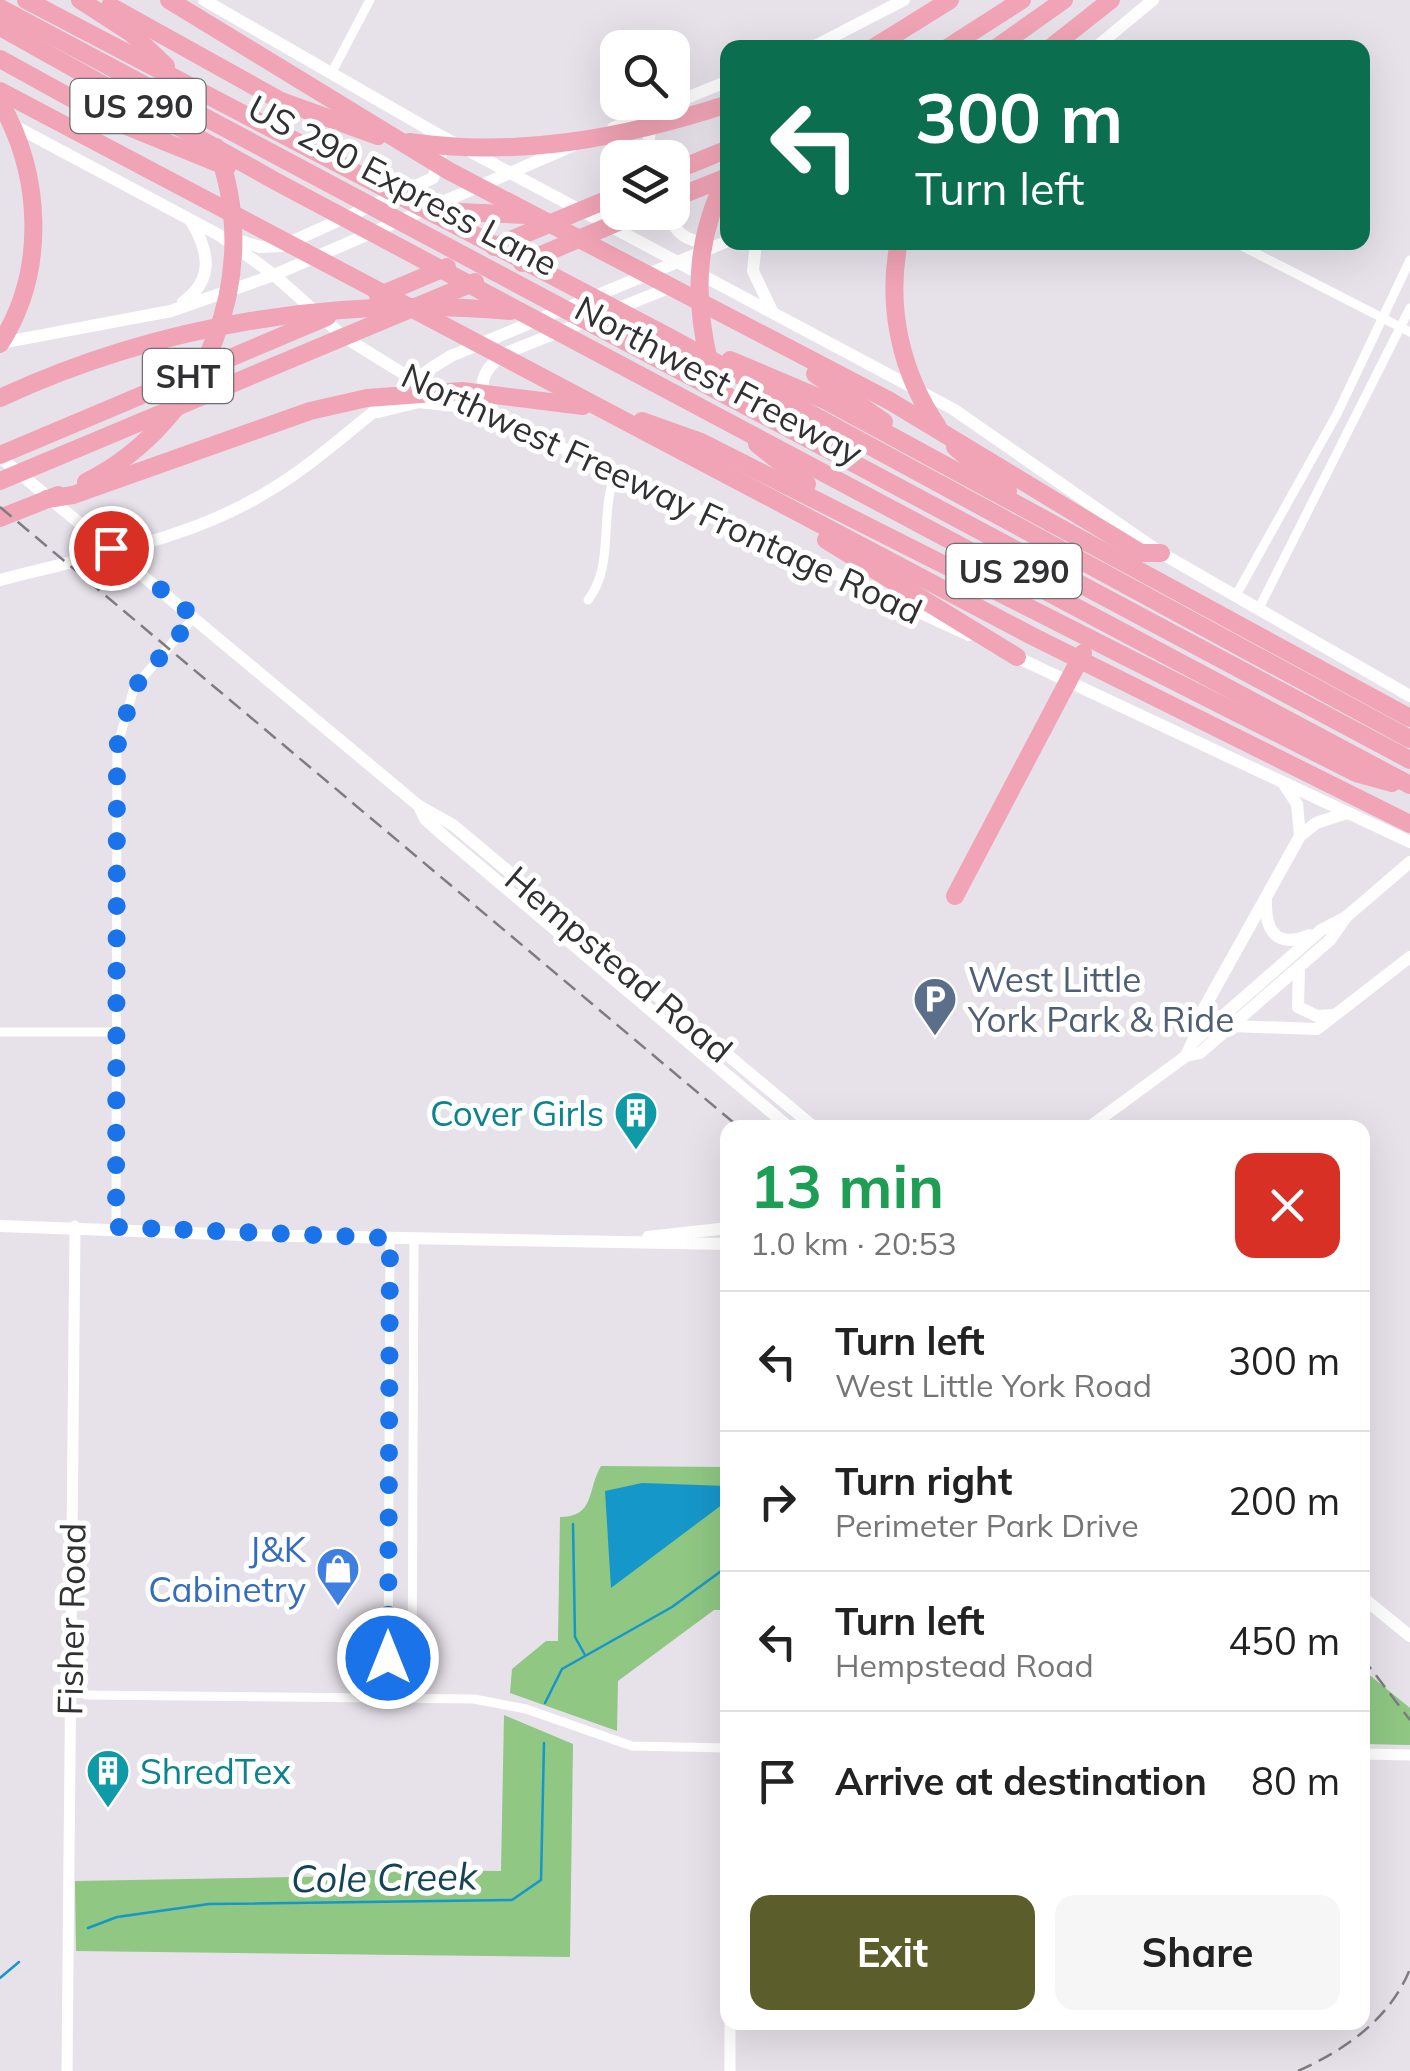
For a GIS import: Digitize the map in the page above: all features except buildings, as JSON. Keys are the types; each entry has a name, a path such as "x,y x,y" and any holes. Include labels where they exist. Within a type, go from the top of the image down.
{"highway":[{"name":"Northwest Freeway","path":"26,0 667,336 1410,739"},
{"path":"0,518 47,499 122,460 172,414 216,339 233,256 228,188 198,109 179,80 144,44 80,0"},
{"path":"99,0 281,101 381,137 488,150 551,145 610,136 720,106"},
{"path":"153,0 208,24"},
{"path":"169,0 393,138 737,326 844,393 1062,552"},
{"path":"886,40 950,0"},
{"path":"1008,40 1064,0"},
{"path":"1060,40 1110,0"},
{"path":"959,40 1021,1"},
{"name":"US 290 Express Lane","path":"0,8 1410,760"},
{"name":"Northwest Freeway","path":"0,27 277,182 1410,787"},
{"path":"881,40 905,29"},
{"path":"0,59 156,140 290,186 365,202 454,213 546,215 600,211"},
{"path":"0,90 1178,711 1410,824"},
{"path":"0,102 24,155 34,235 19,304 0,343"},
{"path":"690,165 720,152"},
{"path":"690,192 720,179"},
{"path":"690,197 720,192"},
{"path":"720,193 704,229 698,268 699,317 717,380 742,426 763,450 787,472 886,536"},
{"name":"SHT","path":"0,456 600,203"},
{"name":"SHT","path":"0,481 600,230"},
{"path":"898,250 894,282 900,341 918,393 937,426 997,484 1098,547"},
{"path":"0,398 116,353 233,324 390,306 524,312 660,338 772,375 1195,599 1410,718"},
{"path":"737,326 890,400 1141,553 1161,552"},
{"path":"47,499 129,476 310,410 416,391 540,397 655,425 701,442 1356,772 1410,787"},
{"path":"707,465 1017,657"},
{"path":"966,522 1094,598 1102,608 1096,628 956,896 1102,632 1118,616 1130,617 1232,664"}],"main road":[{"path":"204,0 430,130 953,409 1161,552 1410,696"},
{"path":"826,40 904,0"},
{"path":"1104,40 1153,0"},
{"path":"690,96 720,84"},
{"name":"Northwest Freeway Frontage Road","path":"0,119 219,234 274,275 344,337 412,379 1410,842"},
{"path":"0,343 171,310 274,275 632,120"},
{"path":"219,234 260,248 282,246 434,178 442,152 430,130"},
{"path":"171,310 200,288 208,264 206,244 190,218"},
{"path":"675,230 687,240 720,243"},
{"path":"0,580 164,537 268,492 412,379 495,334 720,244"},
{"path":"755,250 753,271 774,314"},
{"path":"505,424 486,404 480,380 488,365 506,353 660,288 727,289"},
{"path":"361,418 419,402 472,409"},
{"name":"Hempstead Road","path":"0,456 419,806 444,836 781,1120"},
{"path":"1284,784 1297,804 1300,836"},
{"name":"Hempstead Road","path":"419,806 434,810 453,825 805,1120"},
{"path":"1189,1050 1204,1010 1300,836 1316,822 1347,813"},
{"path":"1266,898 1266,924 1276,937 1300,939 1346,917 1410,862"},
{"path":"1189,1050 1200,1053 1232,1026 1330,940 1346,917"},
{"path":"1098,1120 1189,1050 1321,930"},
{"path":"1232,1026 1307,1032 1336,1015 1410,957"},
{"path":"1299,967 1298,1008 1317,1016 1336,1015"},
{"path":"0,1226 390,1238 636,1239 682,1246 720,1244"},
{"path":"636,1239 679,1230 720,1228"},
{"path":"1370,1604 1410,1636"}],"street":[{"path":"332,72 370,0"},
{"path":"1249,250 1383,322 1406,330"},
{"path":"1236,598 1383,322 1410,260"},
{"path":"1258,610 1406,330 1410,308"},
{"path":"588,600 602,582 607,494 615,475"},
{"path":"116,1227 118,736 134,688 194,617"},
{"path":"0,1032 116,1032"},
{"name":"Fisher Road","path":"68,2071 75,1226"},
{"path":"388,1698 390,1238"},
{"path":"412,1698 414,1238"},
{"path":"392,1377 416,1376"},
{"path":"390,1506 414,1506"},
{"path":"86,1695 498,1701 632,1746 720,1748"},
{"path":"1370,1754 1410,1755"},
{"path":"730,2030 730,2071"}],"green space":[{"path":"601,1466 720,1467 720,1610 714,1610 618,1681 617,1731 510,1693 512,1669 546,1641 558,1641 560,1517 571,1516 585,1507"},
{"path":"1370,1676 1410,1708 1410,1745 1370,1744"},
{"path":"504,1715 573,1744 570,1957 76,1951 75,1881 348,1876 349,1870 501,1871"}],"water":[{"path":"642,1483 720,1486 720,1506 611,1588 605,1491"}],"waterway":[{"path":"573,1524 575,1637 585,1655"},
{"name":"Cole Creek","path":"545,1703 562,1669 672,1607 720,1572"},
{"name":"Cole Creek","path":"88,1928 117,1917 209,1904 512,1900 541,1880 544,1743"},
{"name":"Cole Creek","path":"0,1978 19,1962"}],"railway":[{"path":"0,507 730,1120"},
{"path":"1370,1668 1410,1720"},
{"path":"1370,2025 1391,2003 1410,1969"},
{"path":"1298,2071 1365,2030"}],"place":[{"name":"West Little York Park & Ride","path":"935,1037"},
{"name":"Cover Girls","path":"636,1151"},
{"name":"J&K Cabinetry","path":"338,1607"},
{"name":"ShredTex","path":"108,1809"}],"route":[{"path":"111,548 194,617 134,688 117,747 116,1227 243,1236 390,1238 388,1658"}]}
